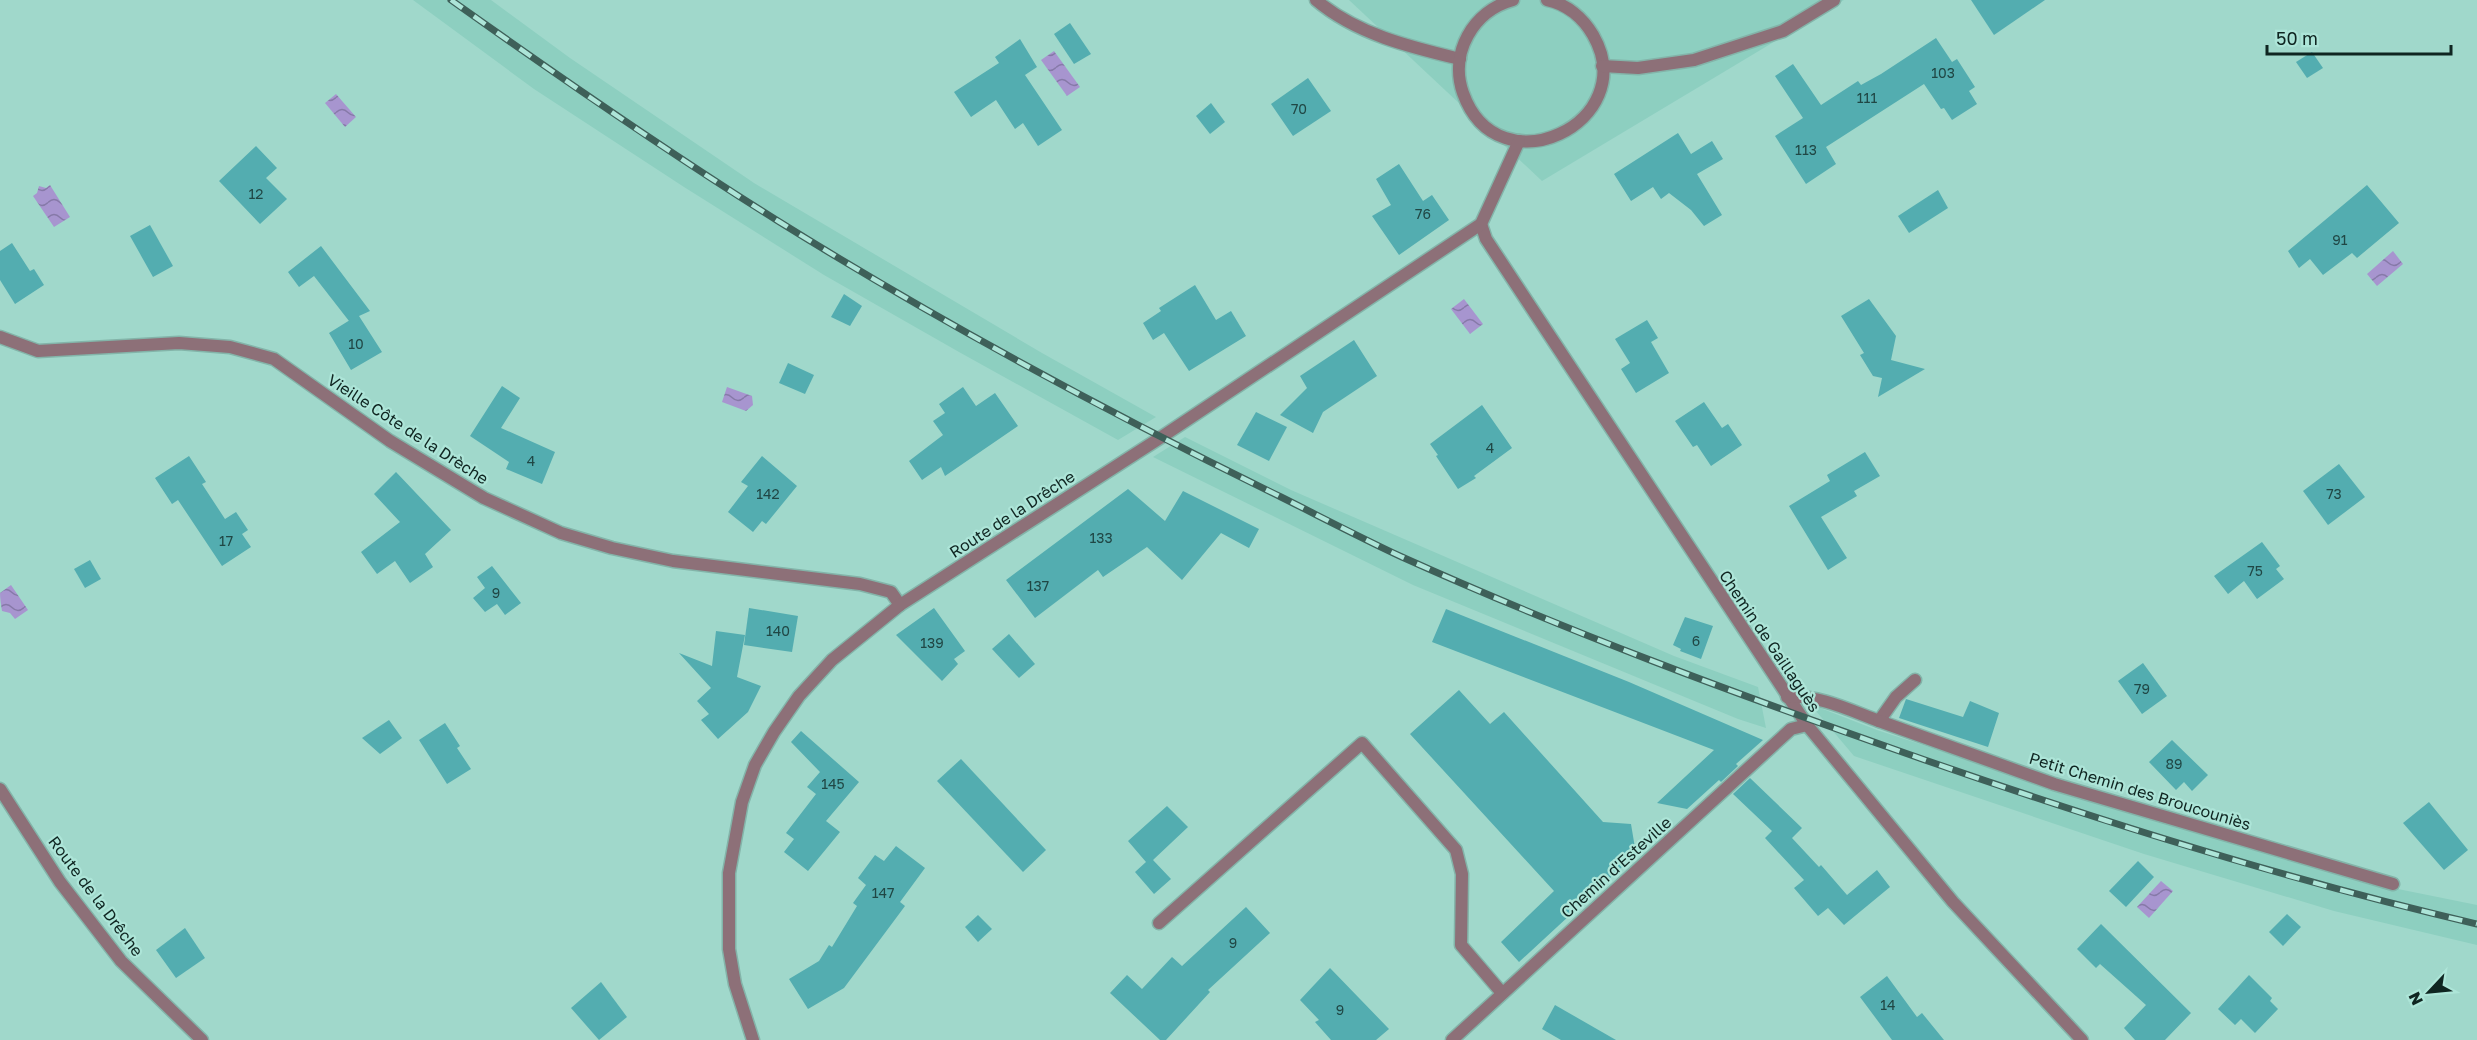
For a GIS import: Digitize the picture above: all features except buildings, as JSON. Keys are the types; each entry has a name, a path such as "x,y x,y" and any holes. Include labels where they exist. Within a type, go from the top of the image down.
{"street":[{"path":"1316,0 1327,9 1381,37 1421,50 1460,58"},
{"path":"1513,0 1498,6 1477,22 1466,39 1460,58 1461,86 1472,112 1493,131 1519,141 1533,142 1560,135 1583,118 1598,94 1602,66 1600,52 1587,26 1566,7 1547,0"},
{"path":"1602,66 1638,68 1694,60 1783,31 1834,0"},
{"path":"1480,224 1519,141"},
{"name":"Route de la Drêche","path":"753,1040 735,984 729,950 729,873 742,802 756,765 774,732 799,696 832,660 900,605 1160,438 1480,224"},
{"name":"Chemin de Gaillaguès","path":"1480,224 1486,239 1557,349 1806,725 1953,902 2082,1040"},
{"name":"Vieille Côte de la Drèche","path":"0,337 38,351 179,343 230,347 274,359 390,441 475,492 561,533 612,548 673,561 860,585 891,592 900,605"},
{"path":"1879,721 1896,697 1916,680"},
{"name":"Petit Chemin des Broucouniès","path":"1787,697 1802,696 1824,700 2054,784 2394,884"},
{"name":"Chemin d'Esteville","path":"1452,1040 1791,729 1806,725"},
{"path":"1159,923 1362,743 1456,850 1462,874 1461,945 1502,993"},
{"name":"Route de la Drêche","path":"0,789 60,882 121,961 200,1038"}],"shaded area":[{"path":"413,0 491,0 570,58 754,183 1042,353 1156,417 1118,440 959,352 824,275 684,187 534,89"},
{"path":"1349,0 1844,0 1542,181"},
{"path":"1185,437 1291,490 1674,656 1758,687 1766,728 1738,719 1413,585 1153,457"},
{"path":"1810,704 1877,730 2129,812 2398,889 2477,905 2477,945 2334,911 2144,854 1854,756"}],"water":[{"path":"1054,51 1080,87 1067,96 1041,60"},
{"path":"336,94 356,117 345,127 325,103"},
{"path":"50,185 70,217 54,227 33,196 37,193 39,186 46,188"},
{"path":"2393,251 2403,264 2377,286 2367,274"},
{"path":"1464,299 1483,324 1470,334 1451,309"},
{"path":"727,387 752,396 753,405 746,411 722,402"},
{"path":"11,585 28,610 15,619 10,613 2,611 0,593"},
{"path":"2161,881 2173,891 2149,918 2137,907"}],"railway":[{"path":"451,0 695,168 901,295 1089,399 1402,557 1526,611 1652,661 1976,777 2260,868 2477,924"}]}
